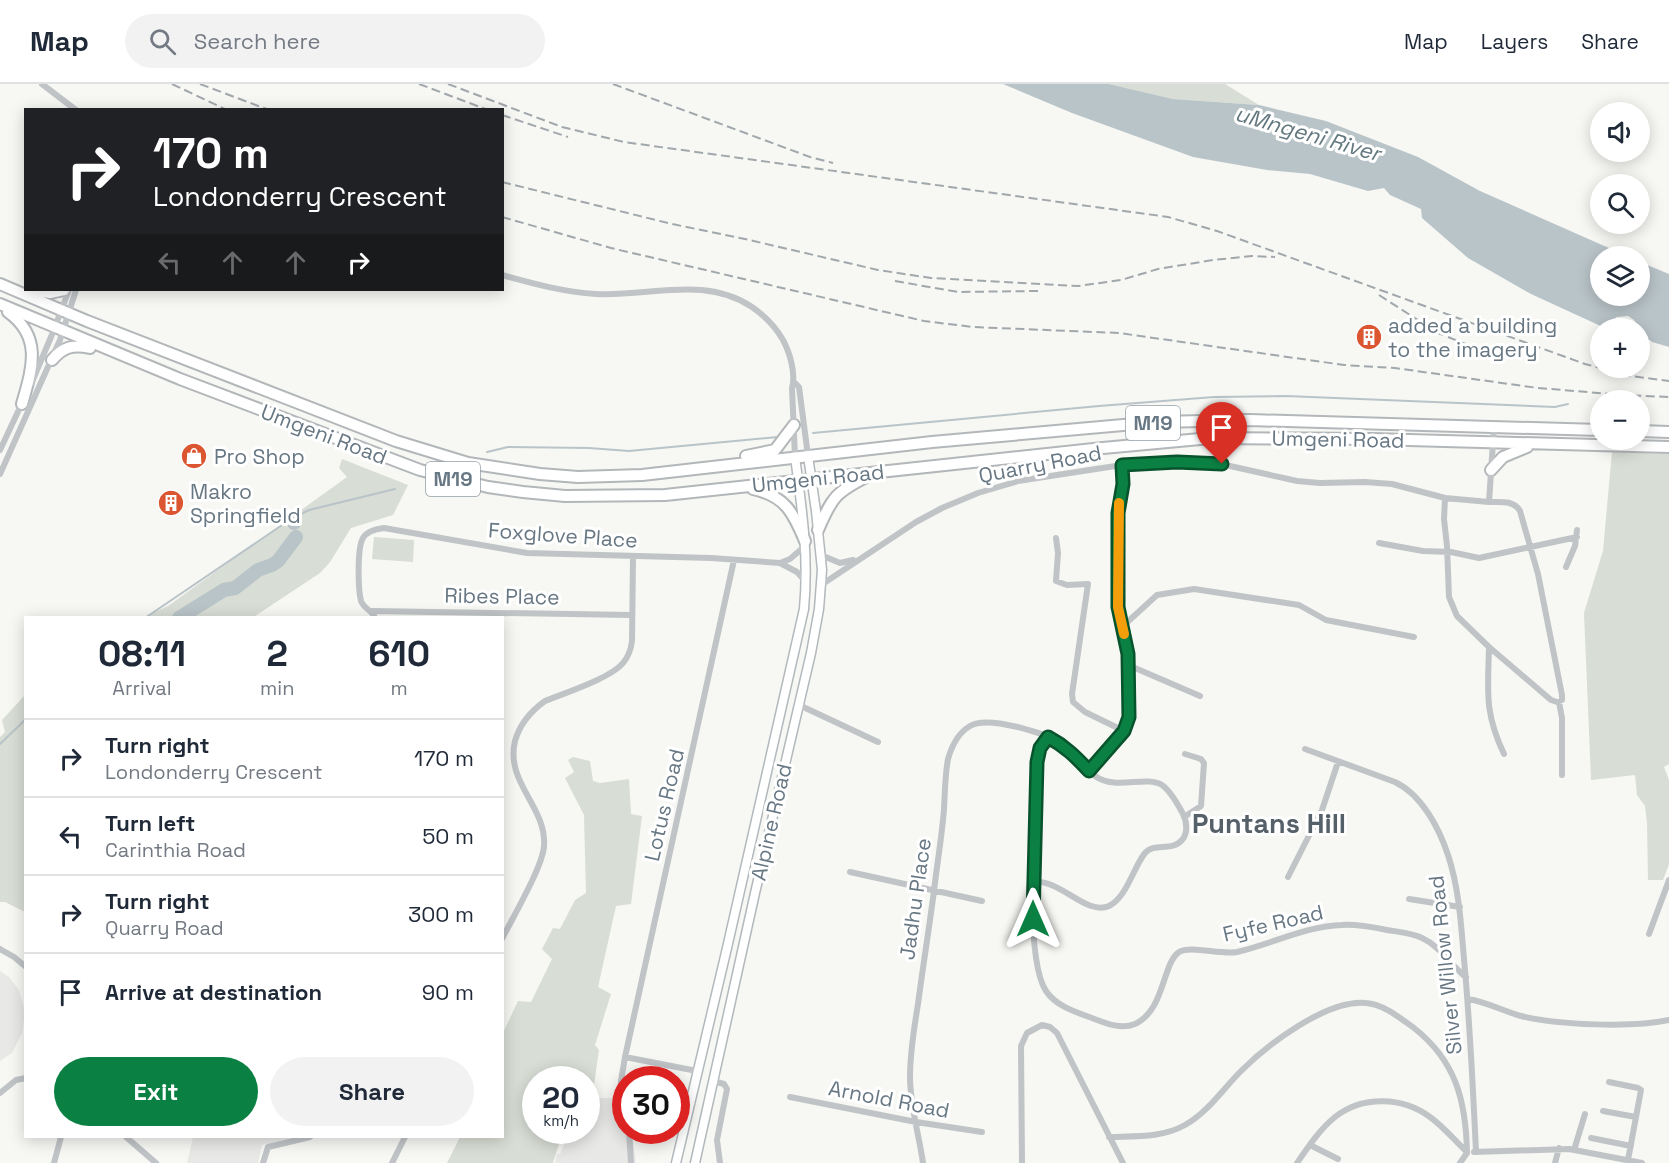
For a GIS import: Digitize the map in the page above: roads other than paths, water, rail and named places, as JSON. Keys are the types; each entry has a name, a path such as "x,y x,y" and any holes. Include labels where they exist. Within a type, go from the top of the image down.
{"highway":[{"path":"2,285 24,287"},
{"name":"Umgeni Road","path":"2,285 396,441 441,456 540,474 578,477 642,475 933,442 1157,422 1250,420 1590,430"},
{"path":"39,291 50,293 59,291"},
{"path":"0,305 22,325 31,345 32,364 22,404"},
{"name":"Umgeni Road","path":"0,305 108,350 420,470 488,487 565,496 665,495 1103,447 1211,438 1372,439 1669,447"},
{"path":"51,360 68,346 108,350"},
{"path":"642,475 768,452 780,446 794,425"},
{"path":"1650,431 1669,432"},
{"path":"1491,470 1503,457 1533,445"},
{"path":"818,530 836,495 849,485 876,472"},
{"path":"742,487 767,492 786,505 793,514 806,543"}],"main road":[{"name":"Alpine Road","path":"693,1163 812,653 821,585 821,555 808,456"},
{"name":"Alpine Road","path":"676,1163 804,609 807,583 806,543 795,457"},
{"path":"735,912 746,892 755,892"}],"street":[{"path":"42,84 73,108"},
{"path":"504,276 554,289 607,295 694,289 713,290 732,296 763,315 777,330 786,348 794,382 792,388 795,457"},
{"path":"0,474 51,360 69,291"},
{"path":"64,311 75,291"},
{"path":"0,450 59,330"},
{"path":"794,382 799,387 808,456"},
{"path":"1489,502 1494,427"},
{"name":"Quarry Road","path":"821,585 924,518 978,493 1018,481 1122,465 1177,462 1221,464 1309,482 1392,484 1445,498 1512,504 1517,507 1530,546"},
{"path":"1048,737 1040,748 1037,762 1033,882 1047,882 1091,906 1101,908 1110,905 1119,897 1146,852 1155,847 1174,845 1183,840 1186,830 1184,817 1166,789 1159,784 1107,782 1096,778 1089,771 1124,731 1130,708 1128,665 1118,607 1118,505 1123,484 1122,465"},
{"path":"1445,498 1447,587 1457,616 1551,700 1559,702"},
{"name":"Foxglove Place","path":"374,616 360,601 360,549 363,537 377,529 392,529 521,553 780,563"},
{"path":"1566,567 1577,530"},
{"path":"1379,543 1482,558 1576,537"},
{"path":"1056,538 1058,553 1056,581 1067,585 1088,584 1072,694 1073,702 1084,712 1124,731"},
{"path":"780,563 790,559 806,543"},
{"path":"1530,546 1538,574 1561,688 1562,698 1559,702 1562,718 1562,776"},
{"name":"Quarry Road","path":"821,555 846,563 860,558"},
{"path":"504,935 533,877 544,848 540,822 516,774 513,755 516,736 536,707 611,673 623,663 631,646 633,557"},
{"name":"Lotus Road","path":"624,1066 734,560"},
{"path":"780,563 797,572 807,583"},
{"path":"1122,627 1157,595 1194,590 1299,605 1326,620 1414,637"},
{"name":"Ribes Place","path":"371,611 632,615"},
{"path":"1489,647 1489,713 1504,754"},
{"path":"1128,665 1200,696"},
{"path":"799,705 878,741"},
{"name":"Jadhu Place","path":"923,1163 910,1080 910,1065 934,892 947,767 956,740 968,727 984,722 1035,732 1062,744 1089,771"},
{"name":"Silver Willow Road","path":"1305,749 1402,786 1419,802 1431,818 1447,853 1460,907 1468,999 1476,1152"},
{"path":"1184,817 1201,806 1204,763 1202,759 1185,754"},
{"path":"1288,877 1322,810 1338,762"},
{"path":"850,872 982,902"},
{"path":"1649,934 1669,880"},
{"name":"Fyfe Road","path":"1033,882 1034,937 1039,976 1045,990 1063,1006 1117,1026 1137,1023 1142,1019 1160,994 1172,960 1180,951 1231,953 1330,926 1356,925 1423,938 1466,977"},
{"path":"1409,899 1460,907"},
{"path":"0,949 24,965"},
{"path":"1468,999 1522,1016 1564,1022 1640,1025 1669,1020"},
{"path":"1110,1137 1155,1136 1186,1124 1206,1108 1254,1059 1288,1033 1332,1009 1365,1003 1381,1007 1408,1024 1424,1036 1439,1053 1460,1090 1466,1119 1467,1153 1460,1163"},
{"path":"1022,1163 1021,1046 1024,1037 1031,1029 1042,1025 1050,1027 1057,1033 1123,1163"},
{"path":"625,1057 697,1071"},
{"path":"0,1093 16,1080 24,1078"},
{"path":"713,1081 724,1084 727,1094 717,1140 720,1163"},
{"path":"1609,1082 1640,1089 1628,1160"},
{"name":"Arnold Road","path":"790,1097 916,1122 982,1132"},
{"path":"1297,1163 1321,1131 1342,1112 1370,1102 1384,1101 1405,1104 1432,1118 1467,1153"},
{"path":"1603,1111 1636,1117"},
{"path":"1574,1150 1585,1114"},
{"path":"54,1163 61,1138"},
{"path":"127,1138 151,1161"},
{"path":"263,1163 268,1147 306,1138"},
{"path":"392,1163 404,1138"},
{"path":"1591,1138 1631,1146"},
{"path":"629,1144 631,1163"},
{"path":"1310,1145 1338,1159"},
{"path":"1555,1163 1559,1149"},
{"path":"1467,1153 1559,1149 1642,1163"}],"water":[{"name":"uMngeni River","path":"1003,84 1109,84 1173,99 1259,105 1326,121 1418,157 1480,191 1604,246 1590,246 1590,306 1650,306 1650,266 1669,274 1669,347 1650,340 1650,318 1628,316 1590,318 1590,321 1531,294 1468,258 1422,218 1421,209 1390,195 1384,188 1368,191 1310,174 1267,170 1193,157 1072,113"}],"waterway":[{"path":"813,433 1214,397 1286,396 1555,407 1568,404"},
{"path":"487,452 508,447 629,451 778,437"},
{"path":"148,616 291,519 309,510 395,489"},
{"path":"294,523 295,516"},
{"path":"182,616 224,590 235,588 258,570 278,561 296,537"},
{"path":"0,744 24,721"}],"railway":[{"path":"172,84 223,108"},
{"path":"200,84 264,108"},
{"path":"419,84 483,108"},
{"path":"448,84 562,127 624,142 1168,217 1217,231 1585,364 1631,376 1669,381"},
{"path":"613,84 810,157 833,163"},
{"path":"504,116 568,137"},
{"path":"504,182 672,224 878,270 931,278 1078,286 1121,280 1158,269 1213,260 1252,256 1275,257"},
{"path":"504,218 611,248 924,321 973,327 1119,333 1344,365 1395,368 1538,388 1669,397"},
{"path":"895,281 958,292 1038,291"},
{"path":"1379,295 1438,333 1468,345 1504,353"}],"place":[{"name":"added a building to the imagery","path":"1369,337"},
{"name":"Pro Shop","path":"194,456"},
{"name":"Makro Springfield","path":"171,503"}],"district":[{"name":"Puntans Hill","path":"1269,823"}]}
